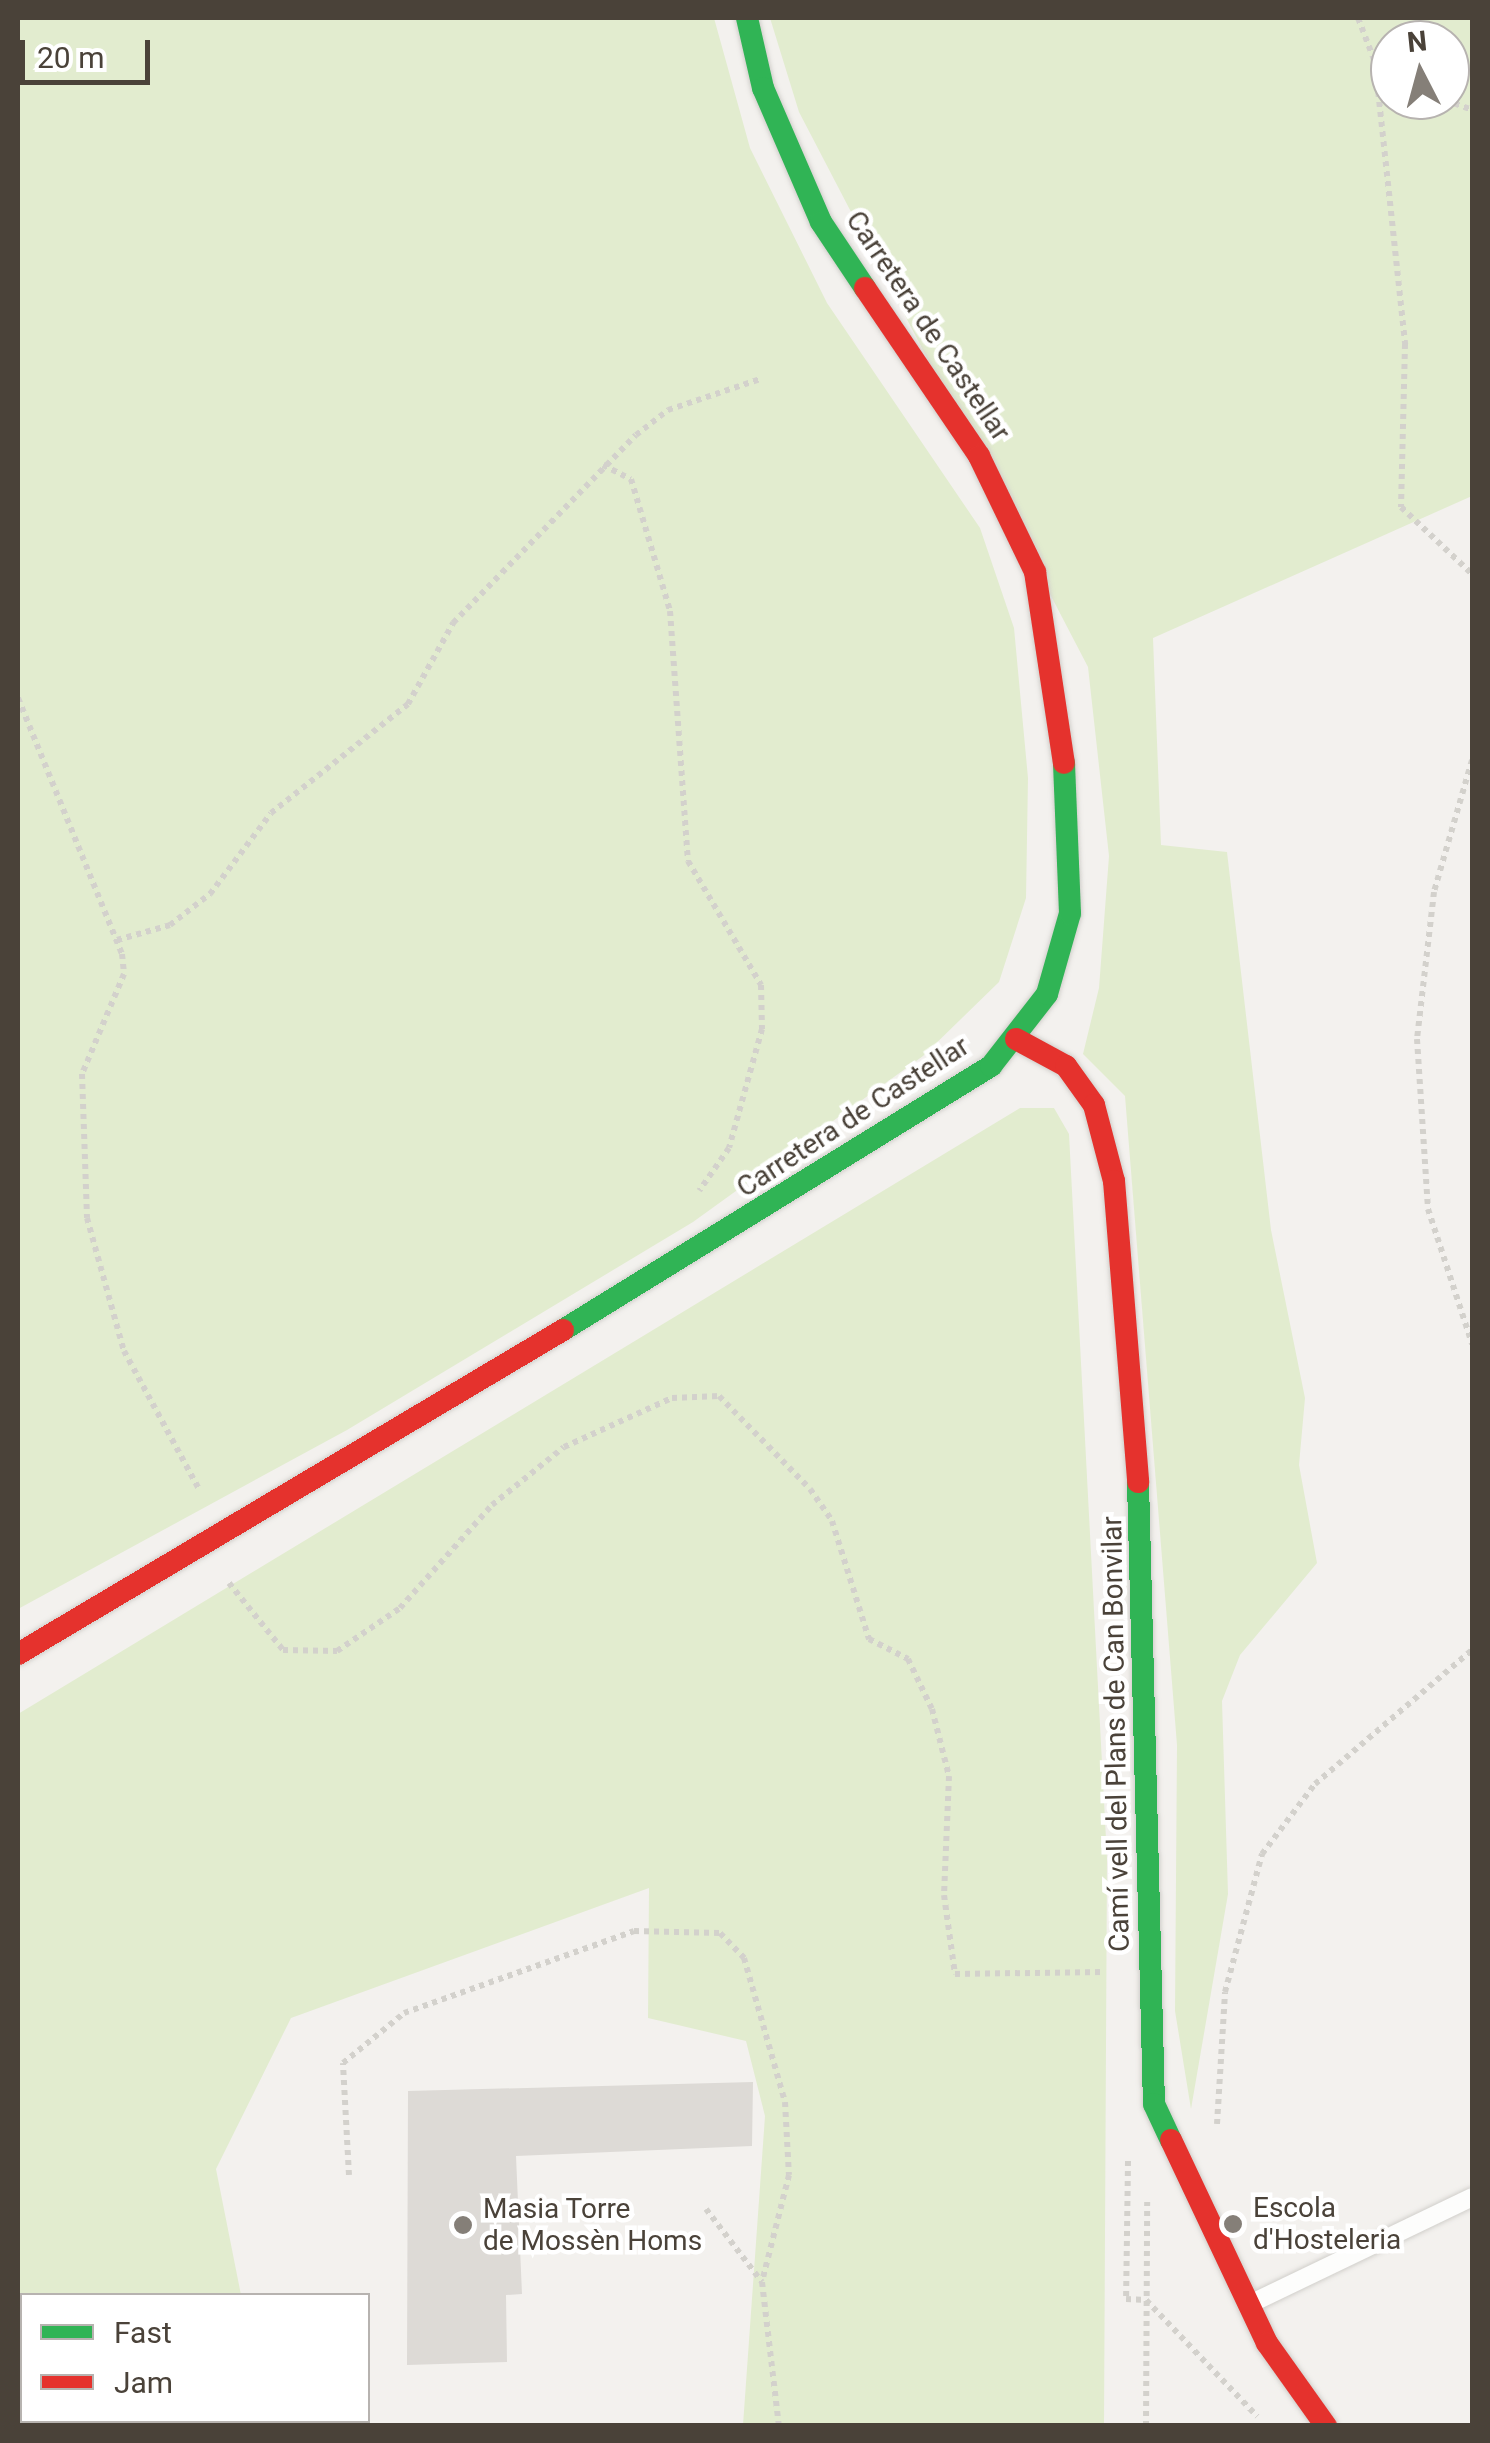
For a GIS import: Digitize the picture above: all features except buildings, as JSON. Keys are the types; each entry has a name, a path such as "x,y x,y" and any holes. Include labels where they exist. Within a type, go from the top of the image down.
{"street":[{"name":"Carretera de Castellar","path":"18,1654 892,1134 1016,1039 1061,958 1073,867 1063,711 1035,572 979,456 821,222 764,88 747,18"},
{"name":"Camí vell del Plans de Can Bonvilar","path":"1016,1039 1066,1066 1094,1105 1114,1181 1140,1507 1154,2104 1184,2183 1247,2306 1326,2426"}],"lane":[{"path":"1247,2306 1472,2197"}],"path":[{"path":"1358,18 1370,48"},
{"path":"1380,120 1406,344 1401,507 1472,574"},
{"path":"117,940 170,925 210,894 270,814 408,704 453,623 603,465 668,410 760,378"},
{"path":"603,465 631,479 670,611 688,861 761,985 762,1029 728,1148 686,1201"},
{"path":"18,698 117,940 124,974 97,1024 77,1115 87,1218 124,1351 165,1414 217,1536"},
{"path":"1472,760 1434,892 1417,1039 1428,1209 1472,1344"},
{"path":"222,1567 253,1624 283,1650 337,1651 400,1608 492,1505 552,1455 631,1412 707,1392 754,1426 832,1520 868,1639 908,1659 932,1708 949,1776 944,1895 955,1974 1124,1972"},
{"path":"1184,2183 1219,2119 1225,1992 1262,1854 1315,1784 1472,1650"},
{"path":"349,2175 344,2063 404,2013 634,1930 720,1933 744,1958 762,2006 784,2102 789,2176 762,2282 779,2426"},
{"path":"1128,2152 1126,2298 1146,2300 1265,2426"},
{"path":"1146,2426 1147,2196"},
{"path":"706,2209 762,2282"}],"green space":[{"path":"18,18 714,18 750,148 827,303 980,528 1014,628 1028,778 1026,898 999,982 923,1056 693,1222 347,1430 18,1609"},
{"path":"770,18 1472,18 1472,496 1153,638 1161,845 1227,852 1271,1230 1305,1398 1299,1465 1317,1563 1240,1655 1222,1701 1228,1894 1191,2109 1175,2011 1177,1745 1125,1096 1083,1054 1099,988 1109,856 1088,667 799,112"},
{"path":"1020,1108 1054,1108 1069,1134 1107,1858 1104,2425 743,2425 765,2116 746,2041 648,2018 649,1888 291,2018 216,2169 241,2293 20,2293 20,2423 266,2425 18,2425 18,1714"}],"traffic: fast":[{"path":"747,18 763,88 821,222 865,288"},
{"path":"563,1330 991,1066 1047,994 1070,913 1064,763"},
{"path":"1138,1482 1154,2104 1171,2140"}],"traffic: jam":[{"path":"865,288 979,456 1035,572 1064,763"},
{"path":"1016,1039 1066,1066 1094,1105 1114,1181 1138,1482"},
{"path":"18,1654 563,1330"},
{"path":"1171,2140 1267,2343 1326,2426"}],"place":[{"name":"Escola d'Hosteleria","path":"1233,2224"},
{"name":"Masia Torre de Mossèn Homs","path":"463,2225"}]}
